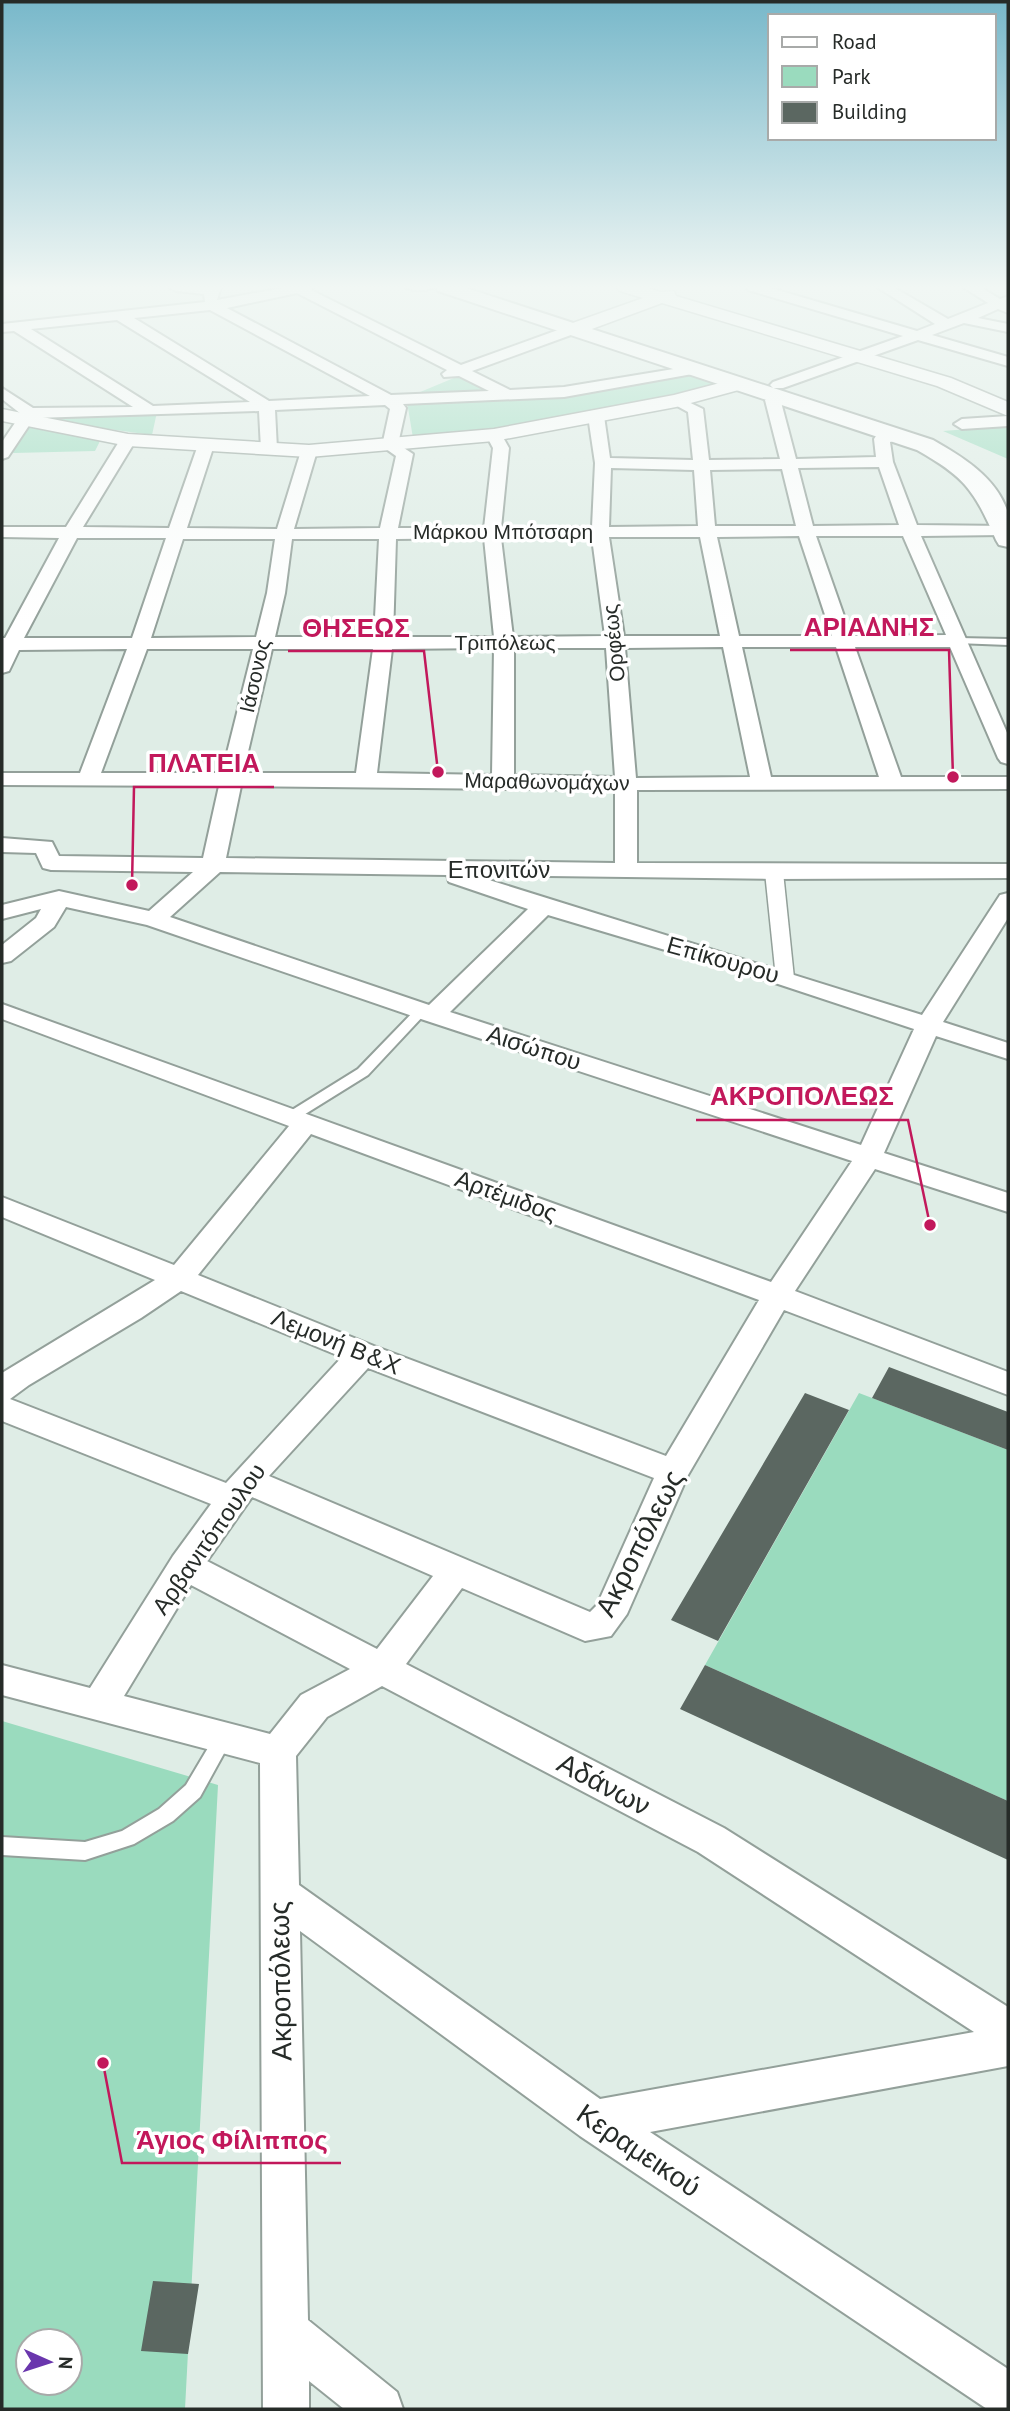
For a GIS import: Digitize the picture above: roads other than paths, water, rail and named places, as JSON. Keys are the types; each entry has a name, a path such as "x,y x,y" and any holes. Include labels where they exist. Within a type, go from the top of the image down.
{"main road":[{"path":"799,400 925,445 957,462 976,478 996,509 1006,535"},
{"path":"806,400 918,430 990,465"}],"street":[{"path":"10,400 26,416 128,440 309,451 494,435 681,400"},
{"path":"132,400 150,411"},
{"path":"256,400 267,406"},
{"path":"388,400 398,408 390,446"},
{"path":"2,415 398,400"},
{"path":"676,401 693,400"},
{"path":"773,400 806,532 892,783"},
{"path":"988,400 1008,410"},
{"path":"676,401 695,409 707,531 762,784"},
{"path":"267,406 269,449"},
{"path":"3,450 26,416"},
{"name":"Ορφέως","path":"596,416 603,463 600,532 615,643 626,784 626,871"},
{"path":"962,424 1008,421"},
{"path":"494,435 501,448 492,531 504,643 503,782"},
{"path":"897,435 882,439 885,462 910,531 1008,758"},
{"path":"2,667 6,644 128,440"},
{"path":"88,780 139,644 206,445"},
{"path":"366,780 383,643 388,533 405,454 390,446"},
{"name":"Ιάσονος","path":"214,866 230,781 276,593 284,534 309,451"},
{"path":"603,463 885,462"},
{"name":"Μάρκου Μπότσαρη","path":"2,532 284,534 910,531 1006,535"},
{"name":"Τριπόλεως","path":"6,644 959,641"},
{"name":"Μαραθωνομάχων","path":"2,779 626,784 1008,783"},
{"name":"Επονιτών","path":"2,845 44,847 51,863 626,871 1008,871"},
{"path":"154,919 214,866"},
{"name":"Επίκουρου","path":"437,869 543,907 785,978 927,1027 1008,1051"},
{"path":"774,872 785,978"},
{"path":"2,912 59,898"},
{"path":"2,956 46,922 59,898"},
{"name":"Αισώπου","path":"59,898 154,919 427,1013 1008,1203"},
{"name":"Ακροπόλεως","path":"2,1408 239,1490 456,1570 585,1627 598,1626 610,1614 673,1472 778,1294 869,1157 927,1027 1008,900"},
{"path":"427,1013 543,907"},
{"name":"Αρτέμιδος","path":"2,1011 297,1121 778,1294 1008,1384"},
{"path":"2,1391 18,1377 131,1311 179,1278 297,1121"},
{"name":"Λεμονή Β&Χ","path":"2,1206 363,1354 673,1472"},
{"name":"Αρβανιτόπουλου","path":"99,1705 185,1566 239,1490 363,1354"},
{"name":"Αδάνων","path":"185,1566 712,1840 1008,2030"},
{"path":"2,1681 278,1752 314,1706 383,1668 456,1570"},
{"name":"Ακροπόλεως","path":"278,1752 286,2409"},
{"name":"Κεραμεικού","path":"279,1893 595,2122 1008,2396"},
{"path":"595,2122 1008,2046"},
{"path":"287,2333 380,2409"}],"lane":[{"name":"Τριπόλεως","path":"959,641 1008,642"},
{"path":"297,1121 363,1072 427,1013"},
{"path":"2,1846 85,1851 127,1838 166,1815 193,1791 224,1737"}],"place":[{"name":"ΘΗΣΕΩΣ","path":"438,772"},
{"name":"ΑΡΙΑΔΝΗΣ","path":"953,777"},
{"name":"ΠΛΑΤΕΙΑ","path":"132,885"},
{"name":"ΑΚΡΟΠΟΛΕΩΣ","path":"930,1225"},
{"name":"Άγιος Φίλιππος","path":"103,2063"}]}
